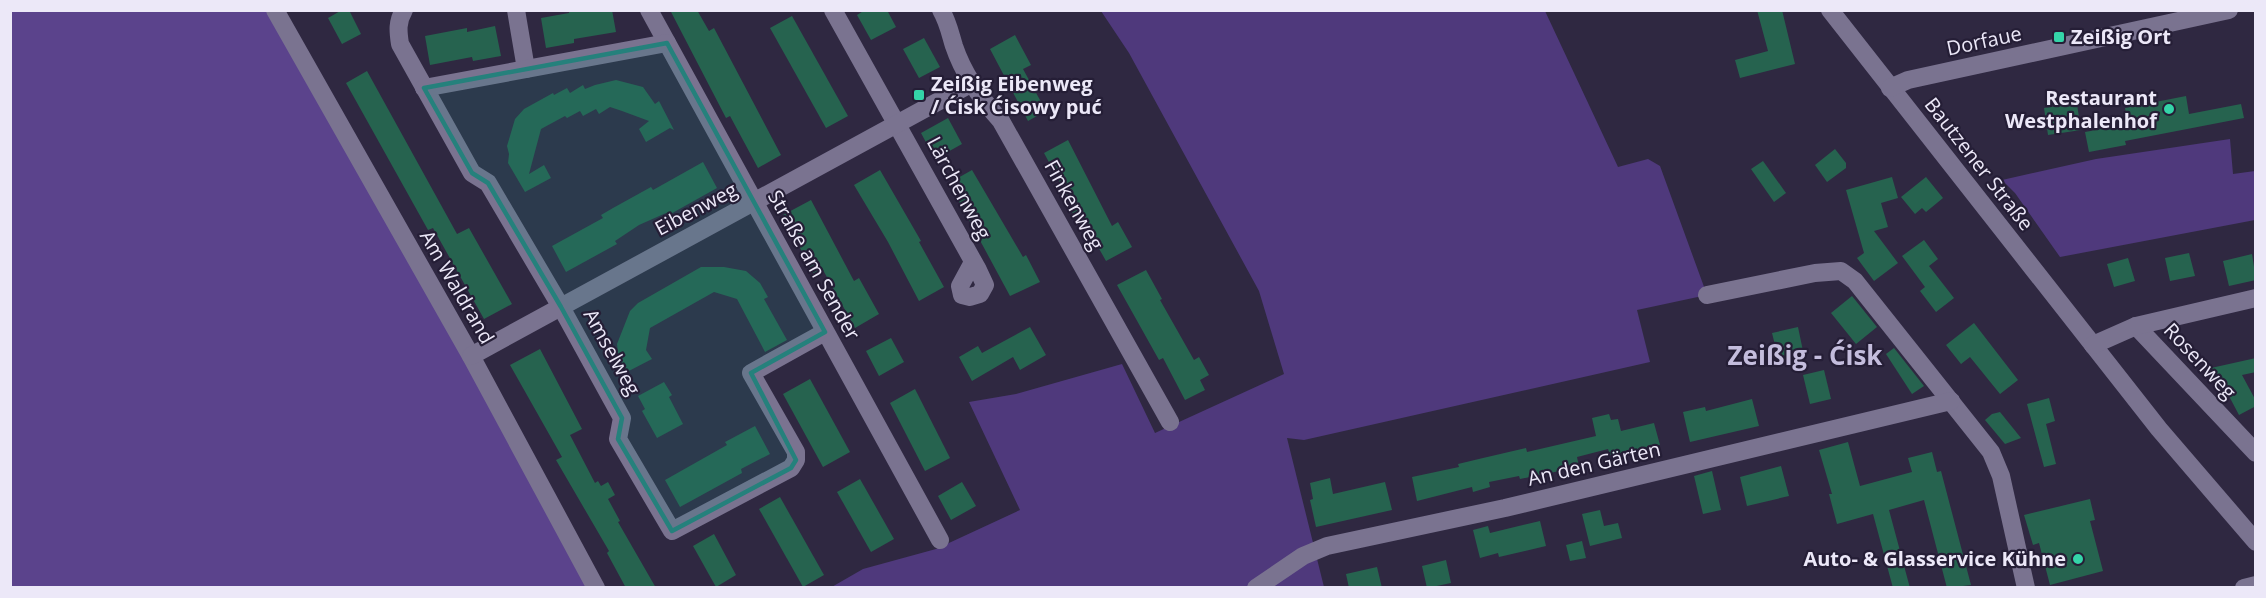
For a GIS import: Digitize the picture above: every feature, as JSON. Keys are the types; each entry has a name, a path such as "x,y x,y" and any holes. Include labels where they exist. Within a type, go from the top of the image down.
{"street":[{"name":"Am Waldrand","path":"275,10 471,356 597,588"},
{"name":"Amselweg","path":"404,10 400,17 398,30 400,44 472,172 488,183 561,307 622,418 618,439 672,531 791,468 796,460 796,452 751,374 825,332"},
{"path":"516,10 526,69"},
{"name":"Straße am Sender","path":"649,10 940,540"},
{"name":"Lärchenweg","path":"833,10 973,262"},
{"name":"Finkenweg","path":"941,10 948,23 954,47 972,83 1001,121 1170,422"},
{"name":"Bautzener Straße","path":"1830,10 2159,429 2256,542"},
{"name":"Dorfaue","path":"1890,88 1908,80 2229,10"},
{"path":"424,88 667,43"},
{"name":"Eibenweg","path":"471,356 972,83"},
{"path":"1707,295 1815,273 1842,271 1855,280 1991,452 2001,476 2026,588"},
{"path":"2093,345 2136,326 2256,298"},
{"name":"Rosenweg","path":"2136,326 2256,453"},
{"name":"An den Gärten","path":"1256,588 1303,556 1327,546 1516,506 1951,401"},
{"path":"2244,588 2256,585"}],"highlighted area":[{"path":"667,43 825,332 751,373 796,460 791,468 672,531 618,439 622,418 561,307 488,183 472,173 424,88"}],"shaded area":[{"path":"10,11 277,11 590,587 11,587"},
{"path":"1101,11 1545,11 1618,167 1648,159 1660,166 1707,295 1637,310 1650,362 1304,440 1287,438 1324,587 830,588 863,569 936,549 1020,510 969,402 1016,394 1122,364 1155,433 1284,374 1259,291 1129,53"},
{"path":"2230,139 2233,174 2255,171 2255,220 2060,257 2015,193 2002,180 2096,159"}],"building":[{"path":"342,10 349,10 361,34 342,44 328,18"},
{"path":"569,10 612,10 616,32 574,39 574,43 546,48 541,18 569,13"},
{"path":"670,10 697,10 709,31 714,28 781,155 758,168 730,116 726,118"},
{"path":"865,10 887,10 896,27 871,40 857,15"},
{"path":"1757,10 1782,10 1795,64 1740,78 1735,60 1768,51"},
{"path":"792,16 848,116 826,128 770,28"},
{"path":"495,26 501,56 473,61 472,57 430,65 425,36 467,28 467,32"},
{"path":"1015,35 1031,65 1023,69 1046,111 1028,121 990,49"},
{"path":"924,38 940,67 919,78 903,49"},
{"path":"367,71 457,234 469,228 512,304 484,319 433,228 428,230 346,83"},
{"path":"616,80 643,87 655,104 659,101 674,130 670,128 646,142 639,129 649,121 610,107 599,114 596,109 583,116 580,111 567,118 565,116 541,129 529,174 544,165 551,178 525,192 508,163 507,146 515,119 524,109 553,93 554,95 567,88 570,93 583,85 585,89"},
{"path":"2186,96 2189,114 2241,104 2244,118 2125,141 2126,145 2089,152 2085,132 2128,124 2125,108"},
{"path":"2076,98 2081,130 2048,135 2044,108 2064,105 2063,100"},
{"path":"948,118 962,144 935,159 921,133"},
{"path":"1068,140 1112,226 1118,222 1132,247 1106,261 1080,215 1075,218 1062,191 1064,190 1044,153"},
{"path":"1835,149 1846,163 1846,168 1827,182 1815,165"},
{"path":"1763,161 1786,193 1774,202 1751,169"},
{"path":"703,162 717,188 667,216 666,213 639,225 615,241 617,244 566,272 552,246 603,218 601,215 613,208 651,187 653,190"},
{"path":"880,170 921,241 919,242 944,287 919,301 854,185"},
{"path":"972,170 1023,257 1026,255 1040,282 1010,296 949,183"},
{"path":"1892,177 1898,198 1881,203 1888,227 1874,231 1898,263 1874,281 1857,258 1864,253 1846,190"},
{"path":"1926,177 1943,198 1926,212 1922,208 1915,214 1901,197"},
{"path":"811,200 854,281 859,278 879,314 855,328 823,270 814,275 783,215"},
{"path":"1924,240 1938,259 1929,266 1954,298 1936,312 1920,291 1925,287 1902,256"},
{"path":"2189,253 2195,276 2170,281 2165,258"},
{"path":"2252,254 2256,280 2229,286 2223,261"},
{"path":"2128,258 2135,281 2114,287 2107,264"},
{"path":"701,267 724,267 746,271 760,283 768,297 764,299 787,340 765,352 737,299 714,292 650,328 646,350 652,359 625,373 619,362 617,344 630,311 638,303"},
{"path":"1146,270 1194,360 1199,357 1209,375 1200,380 1205,390 1185,400 1163,358 1159,360 1117,285"},
{"path":"1852,296 1877,327 1856,344 1831,313"},
{"path":"1974,323 2018,380 2000,394 1970,357 1961,364 1946,345"},
{"path":"1030,327 1046,355 1020,370 1013,357 972,381 959,357 978,346 982,353"},
{"path":"1798,327 1803,351 1778,357 1772,333"},
{"path":"891,338 904,362 879,376 866,351"},
{"path":"1894,348 1924,386 1912,394 1886,354"},
{"path":"540,349 582,429 570,435 595,483 598,481 601,486 608,482 615,495 608,499 620,521 618,522 656,588 626,588 607,553 609,551 556,460 562,457 510,365"},
{"path":"2256,358 2256,372 2242,375 2256,401 2256,406 2239,415 2221,381 2215,382 2211,368"},
{"path":"1824,370 1831,399 1810,404 1803,375"},
{"path":"810,379 850,452 823,467 783,394"},
{"path":"664,382 672,395 669,397 683,424 657,438 642,411 645,409 638,396"},
{"path":"915,389 950,458 925,471 890,403"},
{"path":"2049,398 2055,421 2046,424 2056,464 2044,467 2027,404"},
{"path":"1752,399 1759,426 1690,442 1683,412 1705,407 1706,411"},
{"path":"2000,412 2021,438 2005,444 1985,420 1992,414"},
{"path":"1609,414 1611,420 1618,419 1621,431 1654,423 1660,445 1610,455 1608,449 1577,457 1579,467 1520,479 1519,476 1489,482 1490,487 1473,492 1472,487 1417,501 1412,477 1459,467 1458,464 1526,448 1527,452 1596,436 1592,418"},
{"path":"755,426 770,454 741,469 742,473 680,507 665,480 727,445 725,442"},
{"path":"1848,442 1860,486 1912,472 1908,458 1932,452 1937,472 1941,471 1971,585 1947,588 1924,500 1889,510 1910,588 1893,588 1873,514 1837,524 1829,494 1832,494 1819,450"},
{"path":"1781,466 1789,496 1747,506 1740,477"},
{"path":"1712,471 1721,510 1703,514 1694,476"},
{"path":"1330,478 1333,494 1385,482 1392,510 1316,527 1310,500 1313,499 1310,483"},
{"path":"860,479 894,539 871,552 837,492"},
{"path":"962,482 976,506 951,520 938,496"},
{"path":"780,497 824,575 803,587 759,509"},
{"path":"2090,499 2095,520 2090,521 2103,571 2050,585 2039,543 2033,545 2024,515"},
{"path":"1600,510 1604,526 1618,523 1622,538 1590,546 1582,514"},
{"path":"1540,521 1546,546 1499,557 1498,553 1480,558 1473,530 1488,526 1490,533"},
{"path":"714,534 736,575 716,587 693,546"},
{"path":"1582,541 1586,558 1570,561 1566,545"},
{"path":"1446,560 1451,583 1427,588 1422,566"},
{"path":"1377,567 1382,588 1349,588 1346,574"}],"place":[{"name":"Zeißig Ort","path":"2059,37"},
{"name":"Zeißig Eibenweg / Ćisk Ćisowy puć","path":"919,95"},
{"name":"Restaurant Westphalenhof","path":"2169,109"},
{"name":"Auto- & Glasservice Kühne","path":"2078,559"}],"district":[{"name":"Zeißig - Ćisk","path":"1805,356"}]}
